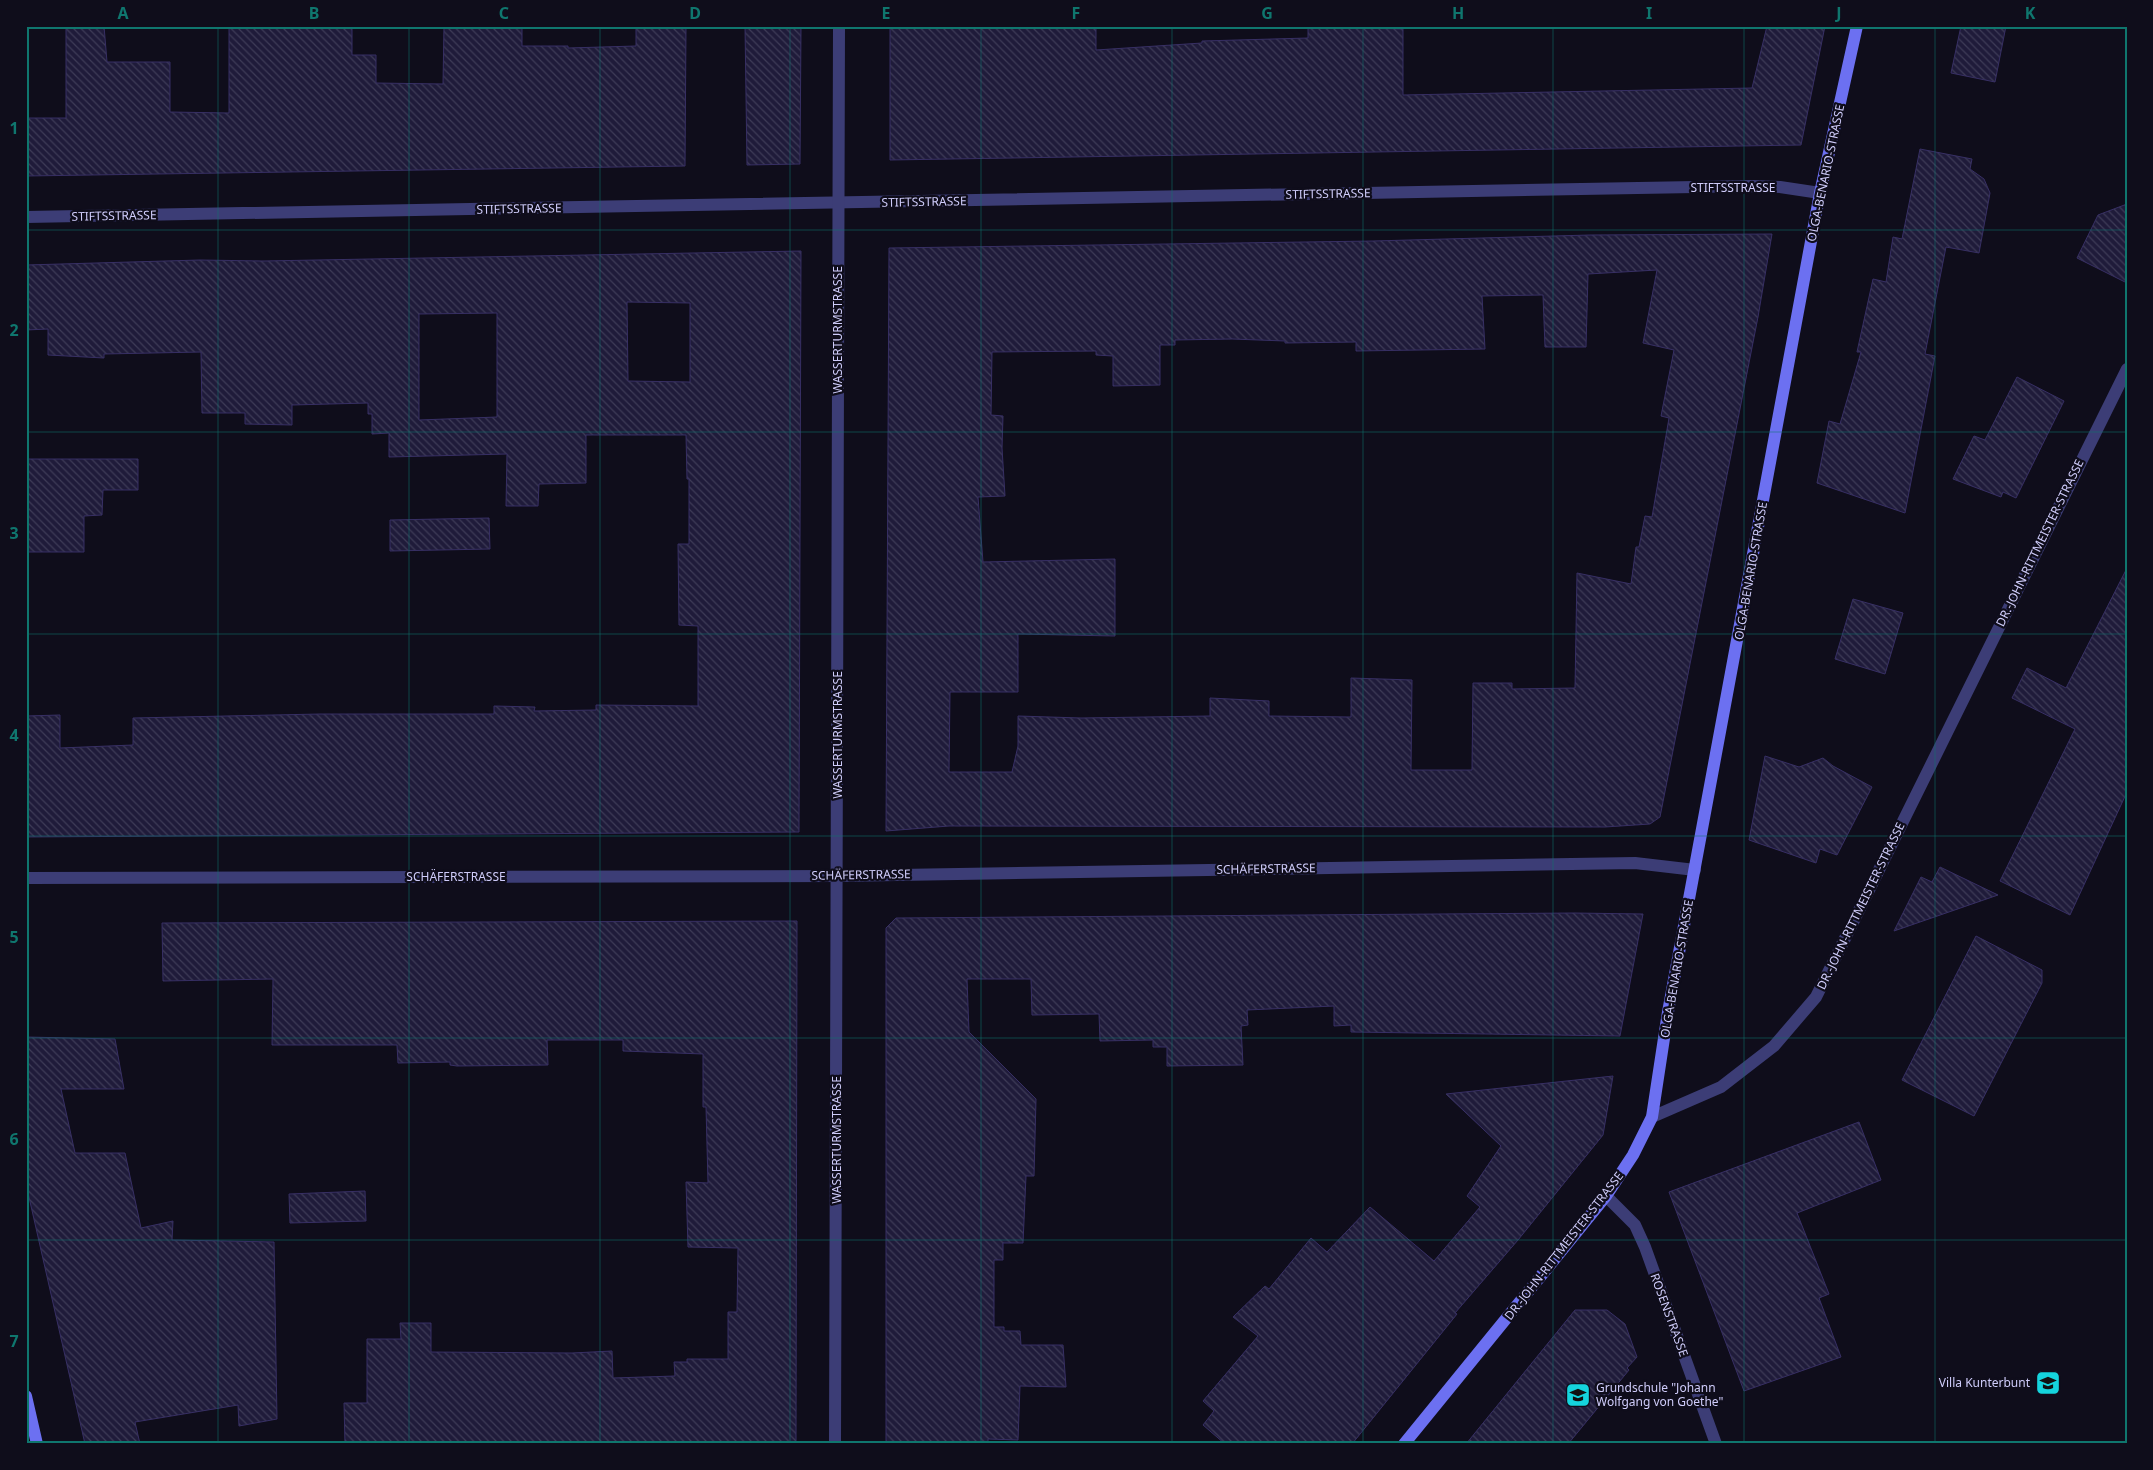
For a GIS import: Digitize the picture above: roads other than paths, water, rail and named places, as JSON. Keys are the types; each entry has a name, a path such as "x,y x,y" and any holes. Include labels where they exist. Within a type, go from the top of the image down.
{"street":[{"name":"WASSERTURMSTRASSE","path":"835,1444 840,26"},
{"name":"OLGA-BENARIO-STRASSE","path":"1652,1117 1668,1012 1820,193 1856,26"},
{"name":"STIFTSSTRASSE","path":"26,217 1752,186 1780,187 1820,193"},
{"name":"DR.-JOHN-RITTMEISTER-STRASSE","path":"1404,1444 1606,1196 1633,1156 1652,1117 1721,1087 1774,1046 1816,997 2127,369"},
{"name":"SCHÄFERSTRASSE","path":"26,878 838,876 1635,863 1695,870"},
{"name":"ROSENSTRASSE","path":"1606,1196 1635,1226 1716,1444"},
{"path":"26,1396 37,1444"}],"place":[{"name":"Villa Kunterbunt","path":"2048,1383"},
{"name":"Grundschule \"Johann Wolfgang von Goethe\"","path":"1578,1395"}]}
